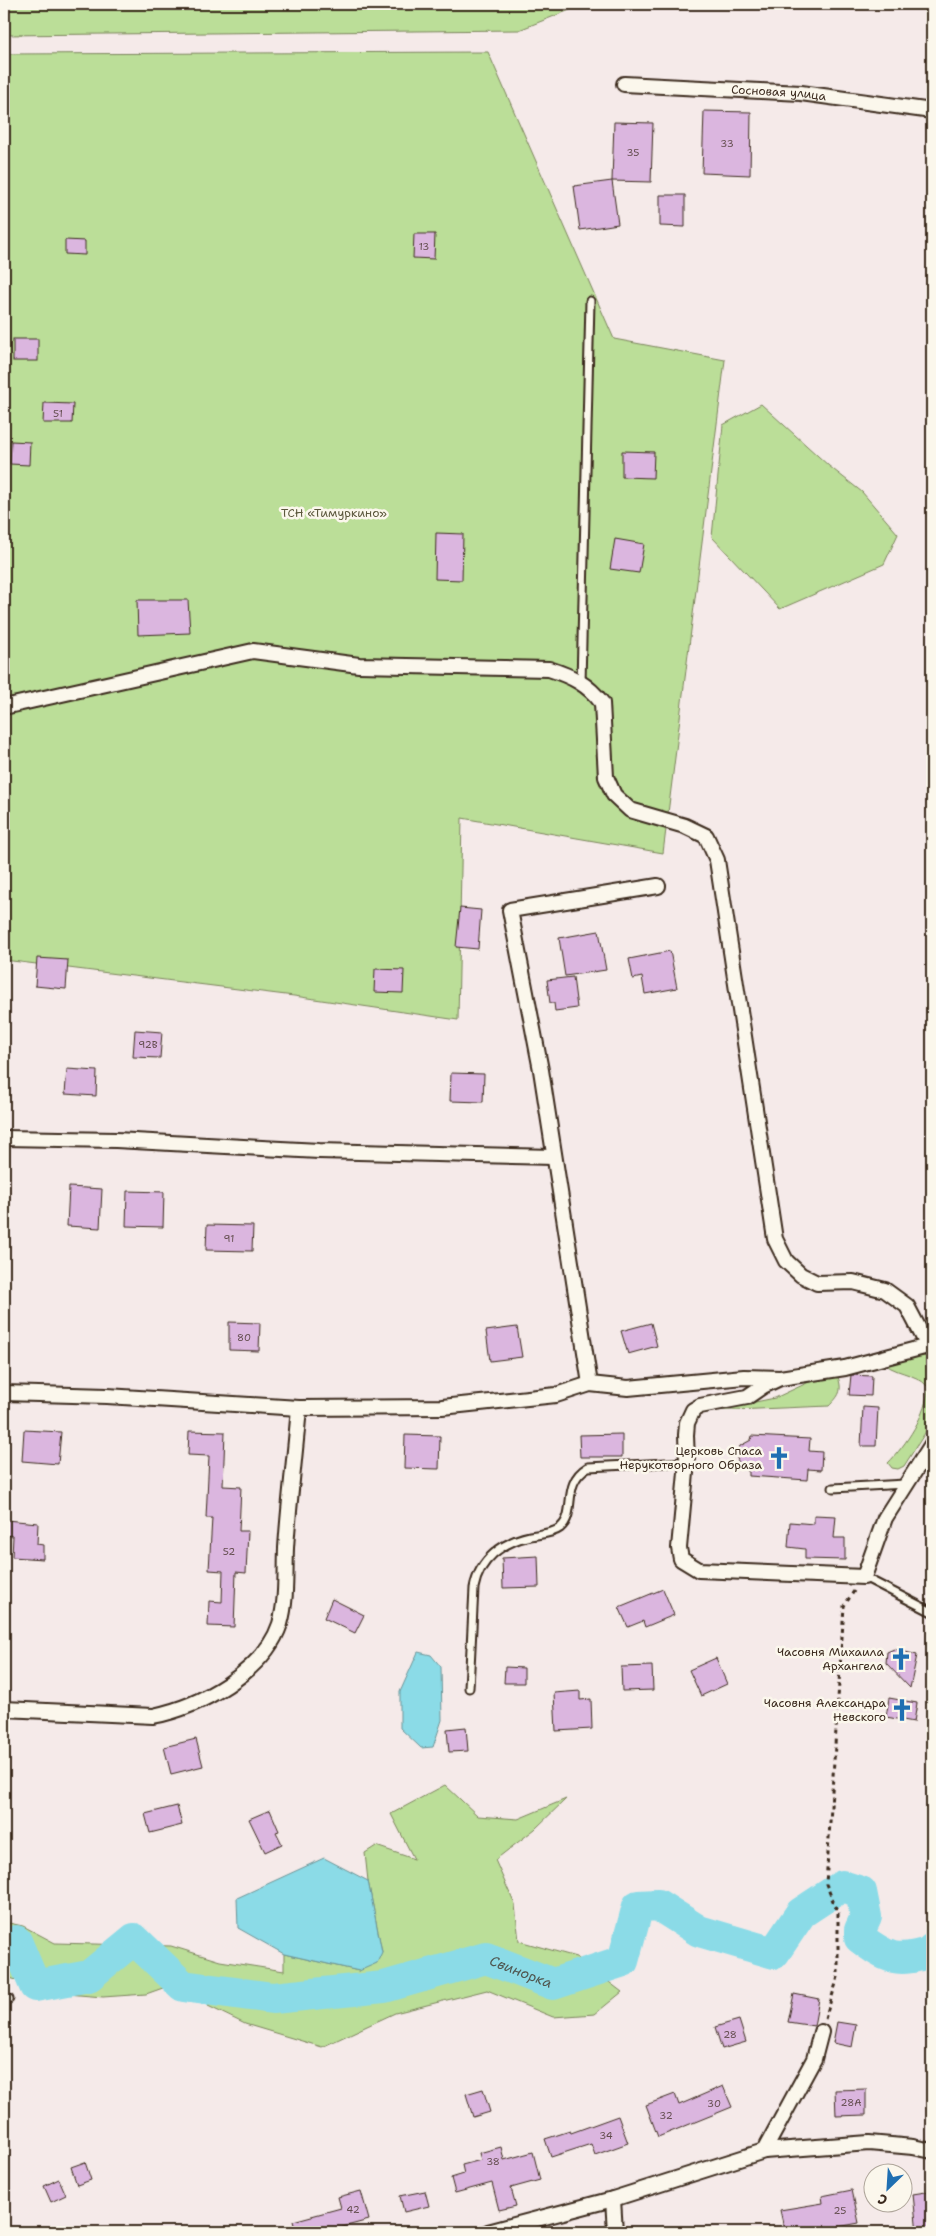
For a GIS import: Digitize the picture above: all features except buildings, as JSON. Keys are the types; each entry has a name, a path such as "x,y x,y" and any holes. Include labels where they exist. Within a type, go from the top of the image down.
{"street":[{"name":"Сосновая улица","path":"624,84 801,93 932,111"},
{"path":"4,707 253,651 359,665 549,669 571,676 594,693 602,703 606,777 614,795 630,810 684,826 706,836 717,860 775,1239 786,1261 801,1275 817,1283 853,1282 885,1290 907,1306 930,1347 845,1368 780,1378 744,1377 628,1388 590,1384 556,1395 442,1407 299,1408 107,1396 4,1393"},
{"path":"590,1384 553,1157 541,1070 510,910 658,886"},
{"path":"4,1138 116,1140 319,1151 553,1157"},
{"path":"780,1378 763,1386 747,1397 700,1406 693,1410 687,1423 687,1462 679,1548 681,1559 689,1566 699,1570 864,1577 885,1518 932,1444"},
{"path":"4,1709 153,1716 166,1714 210,1696 229,1684 257,1659 270,1642 280,1624 284,1602 286,1548 299,1408"},
{"path":"764,2151 814,2059 821,2032"},
{"path":"488,2232 613,2199 764,2151 869,2143 913,2147 932,2152"},
{"path":"613,2199 616,2232"}],"lane":[{"path":"581,683 590,301"},
{"path":"469,1688 474,1588 476,1576 487,1559 507,1544 527,1536 553,1532 562,1526 568,1514 573,1482 580,1471 588,1467 687,1462"},
{"path":"833,1488 907,1484"},
{"path":"864,1577 932,1612"}],"path":[{"path":"821,2032 838,1977 838,1913 826,1884 844,1606 864,1577"}],"green space":[{"path":"4,4 585,4 519,30 4,35"},
{"name":"ТСН «Тимуркино»","path":"488,52 614,339 725,360 663,853 462,818 458,1020 294,996 4,960 4,54"},
{"path":"761,404 829,466 862,492 898,534 884,564 780,609 712,537 723,425"},
{"path":"932,1356 932,1422 904,1466 898,1469 892,1468 888,1463 902,1447 920,1418 927,1397 928,1387 917,1378 891,1368 880,1359"},
{"path":"824,1375 838,1377 840,1386 839,1393 829,1406 711,1411 775,1398"},
{"path":"445,1785 478,1816 518,1819 566,1799 535,1829 495,1860 515,1905 519,1941 576,1957 622,1992 595,2014 553,2017 487,1990 395,2013 322,2047 245,2024 208,2006 191,1978 146,1994 103,1997 55,1993 4,1976 4,1922 23,1926 55,1943 171,1946 220,1961 284,1971 284,1954 359,1971 382,1952 368,1881 365,1853 376,1846 414,1859 391,1814"}],"water":[{"path":"418,1652 431,1655 441,1667 442,1720 433,1747 421,1748 400,1728 400,1692"},
{"path":"324,1858 368,1881 382,1952 377,1963 359,1971 284,1954 238,1928 237,1898"}],"waterway":[{"name":"Свинорка","path":"4,1943 16,1941 35,1986 89,1976 134,1939 183,1986 273,1998 384,1987 486,1958 553,1984 623,1961 638,1906 658,1905 699,1931 774,1953 801,1913 842,1886 861,1892 866,1917 860,1930 860,1938 878,1951 901,1958 931,1952 932,1949"}],"place":[{"name":"Церковь Спаса Нерукотворного Образа","path":"779,1458"},
{"name":"Часовня Михаила Архангела","path":"901,1659"},
{"name":"Часовня Александра Невского","path":"902,1710"}]}
